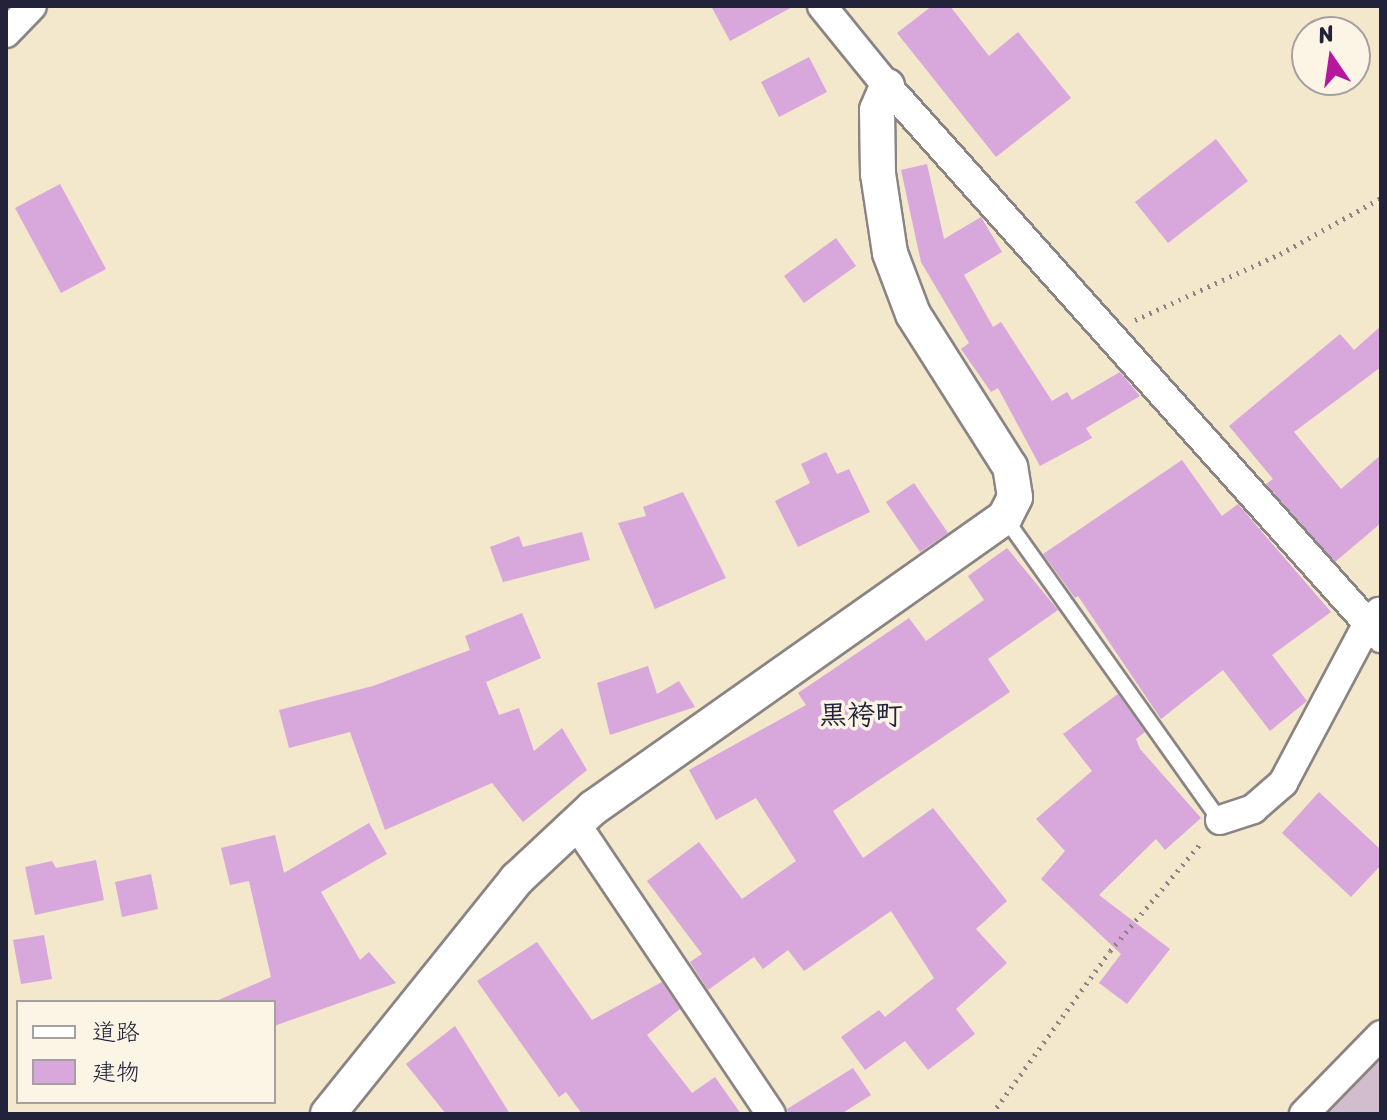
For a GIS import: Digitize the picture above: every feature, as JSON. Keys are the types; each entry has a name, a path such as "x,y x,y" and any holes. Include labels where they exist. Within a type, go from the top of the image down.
{"street":[{"path":"6,33 32,6"},
{"path":"822,6 887,86 1377,624 1283,783 1253,809 1220,820"},
{"path":"328,1114 517,879 576,824 1005,517 1015,497 1010,467 913,314 890,253 878,174 877,110 887,86"},
{"path":"576,824 771,1114"},
{"path":"1304,1114 1381,1035"}],"lane":[{"path":"1005,517 1220,820"}],"path":[{"path":"1110,333 1280,254 1381,198"},
{"path":"992,1114 1110,951 1220,820"}],"shaded area":[{"path":"1381,1056 1381,1114 1314,1114"}],"building":[{"path":"711,6 794,6 730,41"},
{"path":"932,6 950,6 989,56 1018,32 1071,98 996,157 897,33"},
{"path":"809,57 827,92 779,117 761,82"},
{"path":"1216,139 1248,181 1168,243 1135,202"},
{"path":"927,164 944,239 981,217 1002,252 964,275 993,327 1001,322 1052,401 1067,392 1072,400 1120,372 1140,396 1086,428 1092,438 1040,466 998,388 991,392 961,349 969,343 921,262 901,170"},
{"path":"60,184 106,269 61,293 15,208"},
{"path":"836,238 856,266 804,303 784,276"},
{"path":"1381,326 1381,367 1294,432 1341,489 1381,455 1381,523 1335,562 1266,484 1273,479 1229,426 1340,334 1354,350"},
{"path":"826,452 837,474 849,469 870,512 798,547 775,501 810,483 801,464"},
{"path":"1182,460 1222,516 1238,504 1331,612 1272,655 1307,701 1270,731 1223,670 1161,719 1078,596 1075,598 1043,554"},
{"path":"914,483 948,533 920,552 886,502"},
{"path":"683,492 726,578 655,609 618,523 646,516 643,507"},
{"path":"582,532 590,560 503,582 490,547 519,536 523,547"},
{"path":"1007,548 1058,610 988,659 1010,692 833,811 863,858 933,808 1007,901 976,929 1007,963 956,1009 975,1034 928,1070 905,1041 865,1070 841,1037 879,1010 885,1017 934,978 891,911 804,971 788,950 763,969 754,957 708,990 690,962 702,954 647,881 699,842 742,899 796,861 756,798 716,820 689,770 806,705 798,693 909,618 926,641 984,600 968,576"},
{"path":"522,613 541,658 486,682 499,715 519,708 534,751 562,728 587,770 523,822 492,783 385,830 350,732 289,748 279,710 373,686 470,650 465,636"},
{"path":"648,666 657,694 679,681 695,707 610,735 597,683"},
{"path":"1118,694 1145,732 1136,739 1140,749 1201,818 1165,850 1156,839 1099,895 1170,949 1127,1004 1099,983 1121,954 1041,879 1065,851 1036,819 1092,771 1063,734"},
{"path":"1319,792 1381,850 1381,865 1351,897 1282,833"},
{"path":"369,823 387,854 321,892 360,960 369,952 396,983 276,1025 276,1000 219,1000 271,977 249,881 230,885 221,848 275,835 284,873"},
{"path":"96,860 104,900 35,915 25,867 52,861 56,868"},
{"path":"151,874 158,909 122,917 115,882"},
{"path":"44,935 52,979 21,984 13,940"},
{"path":"537,942 592,1020 662,982 680,1009 647,1035 692,1093 715,1077 741,1114 582,1114 566,1092 559,1097 477,981"},
{"path":"455,1026 510,1114 446,1114 406,1064"},
{"path":"853,1068 871,1095 841,1114 788,1114 787,1109"}],"district":[{"name":"黒袴町","path":"861,715"}]}
